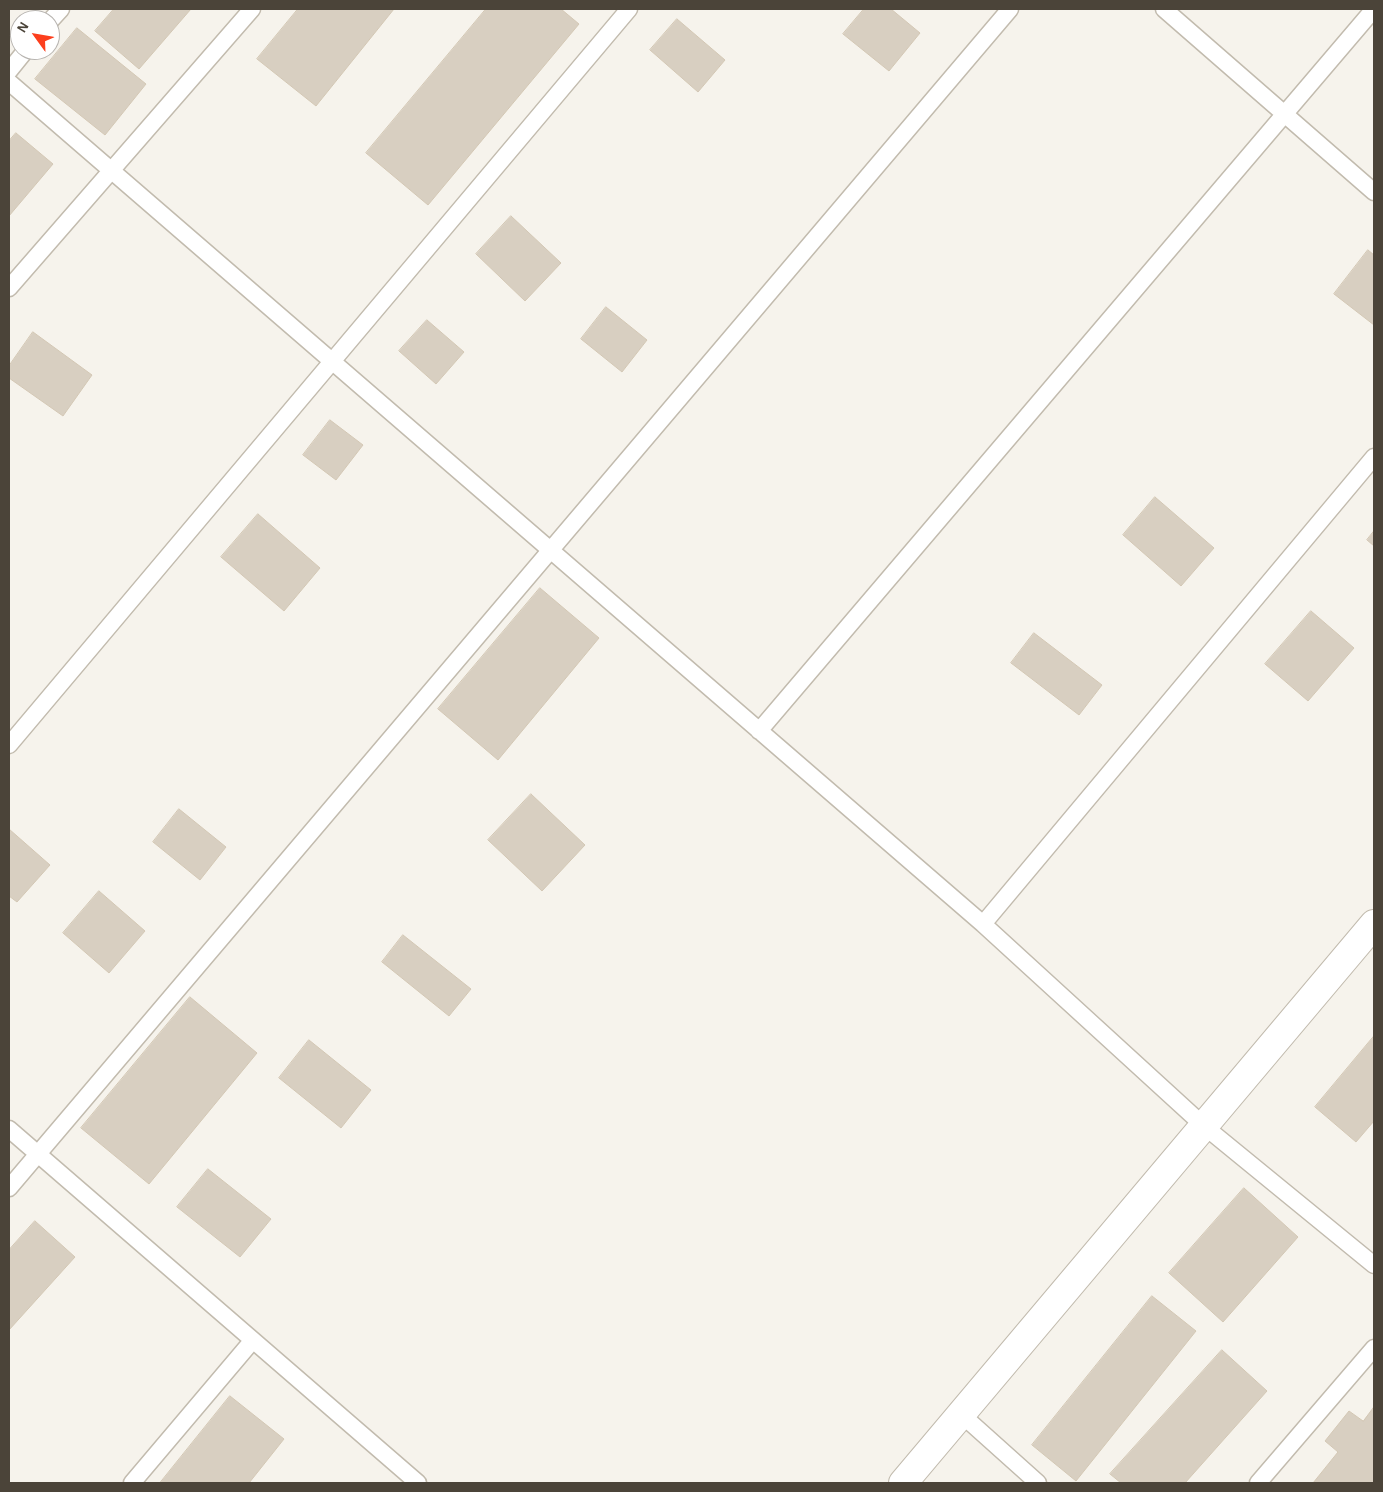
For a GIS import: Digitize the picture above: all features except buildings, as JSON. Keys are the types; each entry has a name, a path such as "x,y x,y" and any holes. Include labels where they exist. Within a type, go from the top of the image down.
{"street":[{"path":"903,1483 1374,924"}],"lane":[{"path":"9,288 252,9"},
{"path":"9,745 629,9"},
{"path":"9,1188 1010,9"},
{"path":"1164,9 1374,192"},
{"path":"760,731 1374,9"},
{"path":"9,71 18,60"},
{"path":"9,82 983,924 1204,1126 1374,1265"},
{"path":"983,924 1374,457"},
{"path":"9,1129 418,1483"},
{"path":"132,1483 253,1340"},
{"path":"1258,1483 1374,1348"},
{"path":"961,1414 1038,1483"}]}
